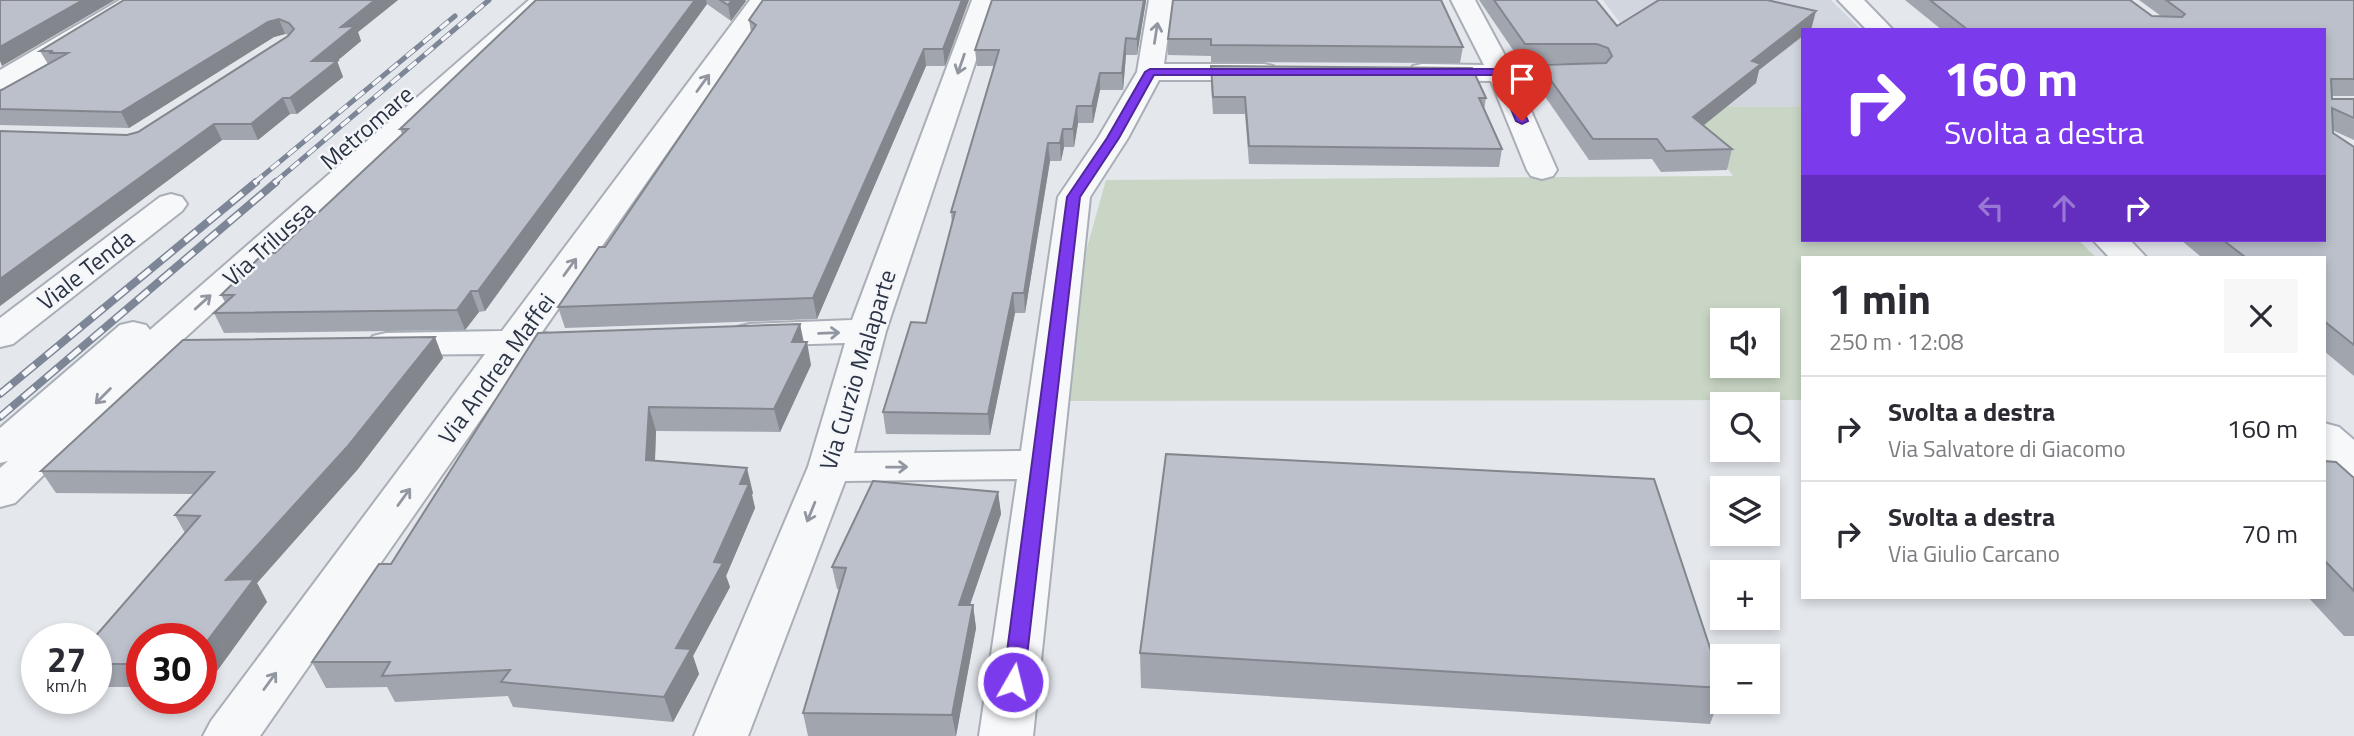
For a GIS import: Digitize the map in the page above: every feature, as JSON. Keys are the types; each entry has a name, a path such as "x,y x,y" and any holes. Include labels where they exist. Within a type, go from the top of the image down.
{"street":[{"path":"0,81 137,0"},
{"name":"Metromare","path":"0,450 513,0"},
{"name":"Via Trilussa","path":"0,493 152,348 543,0"},
{"name":"Via Andrea Maffei","path":"230,736 762,0"},
{"name":"Via Curzio Malaparte","path":"721,736 829,467 867,331 984,0"},
{"path":"1006,736 1074,197 1113,138 1150,72 1161,0"},
{"path":"1463,0 1501,72 1542,170"},
{"path":"1850,0 1879,28"},
{"path":"1150,72 1290,72"},
{"path":"1401,72 1593,74"},
{"name":"Viale Tenda","path":"0,336 172,204"},
{"path":"2112,242 2128,256"},
{"path":"718,336 867,331"},
{"path":"354,345 570,341"},
{"path":"152,348 206,347"},
{"path":"2326,438 2354,463"},
{"path":"829,467 1042,465"}],"shaded area":[{"path":"1603,0 1831,0 1859,28 1801,28 1801,107 1682,106"}],"green space":[{"path":"1682,106 1801,107 1801,242 2080,242 2095,256 1801,256 1801,400 1780,400 1780,392 1710,392 1710,400 1069,401 1086,251 1106,180 1733,176"}],"building":[{"path":"0,0 83,0 0,47"},
{"path":"124,0 375,0 341,27 355,26 312,61 337,61 290,98 283,98 251,124 214,124 0,279 0,131 127,135 138,132 288,36 294,29 289,23 279,19 268,22 121,112 0,109 0,91 68,53 40,51"},
{"path":"536,0 695,0 478,291 471,291 457,310 214,313 234,295 221,295 264,253 275,253 408,129 400,129"},
{"path":"763,0 962,0 943,49 924,49 813,298 558,307 599,247 605,247 756,25 749,20"},
{"path":"992,0 1144,0 1137,39 1126,38 1122,73 1100,73 1092,106 1077,106 1073,129 1063,129 1060,143 1048,143 1024,293 1013,293 988,414 883,412 911,322 926,323 955,212 951,212 999,50 975,50"},
{"path":"1173,0 1441,0 1463,47 1211,45 1211,39 1168,39"},
{"path":"1494,0 1596,0 1617,26 1659,0 1767,0 1816,11 1752,61 1761,64 1693,117 1732,149 1666,151 1657,139 1593,139 1540,65 1606,63 1612,56 1608,48 1597,44 1525,44"},
{"path":"1930,0 2130,0 2152,16 2182,17 2185,14 2166,0 2354,0 2354,79 2331,79 2332,99 2354,99 2354,118 2332,108 2333,133 2354,147 2354,345 2326,323 2326,256 2244,256 2226,242 2326,242 2326,28 1965,28"},
{"path":"1211,66 1472,68 1486,98 1479,98 1502,149 1249,146 1245,97 1213,97"},
{"path":"800,324 792,342 807,342 774,409 649,407 646,460 747,468 740,484 749,484 714,562 723,563 676,648 691,649 664,697 501,682 510,670 382,676 390,662 312,662 379,564 391,564 538,333"},
{"path":"435,337 347,447 226,580 254,579 217,628 217,623 126,623 126,664 112,664 112,623 107,623 200,516 175,515 214,472 41,471 183,340"},
{"path":"1166,454 1654,479 1710,648 1710,687 1140,653"},
{"path":"2326,461 2336,462 2354,478 2354,591 2326,562"},
{"path":"873,481 998,492 959,605 973,605 952,715 803,713 846,568 832,567"}],"railway":[{"path":"274,183 489,0"},
{"path":"254,183 455,16"},
{"path":"0,394 256,182"},
{"path":"0,417 276,182"}],"route":[{"path":"1013,682 1074,197 1113,138 1150,72 1501,72 1522,121"}]}
